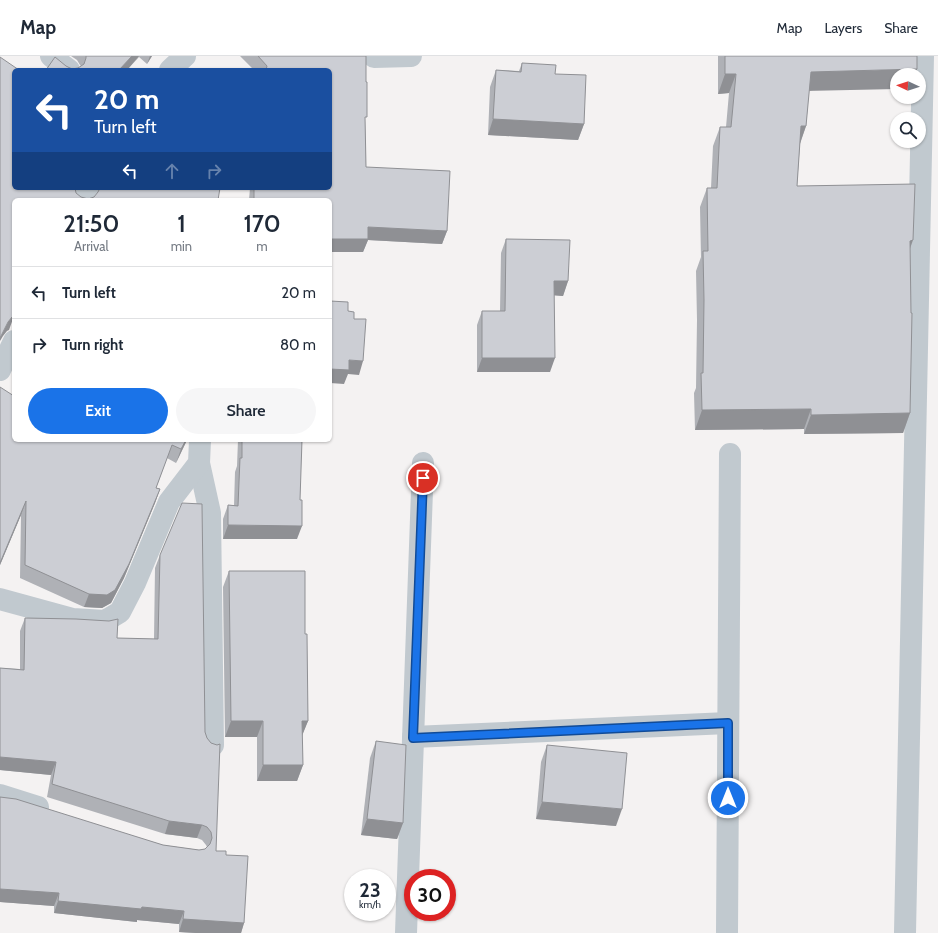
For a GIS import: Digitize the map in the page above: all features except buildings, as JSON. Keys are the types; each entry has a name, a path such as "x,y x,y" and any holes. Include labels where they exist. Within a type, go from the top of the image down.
{"street":[{"path":"51,56 66,68"},
{"path":"172,68 185,56"},
{"path":"374,57 411,56"},
{"path":"905,933 923,56"},
{"path":"0,370 12,345"},
{"path":"200,442 199,463 210,514 213,745"},
{"path":"727,933 730,454"},
{"path":"0,599 73,619 105,621 120,612 135,583 169,502 199,463"},
{"path":"406,933 423,463"},
{"path":"413,738 728,723"},
{"path":"0,795 56,812"}],"route":[{"path":"423,478 413,738 728,723 728,798"}]}
